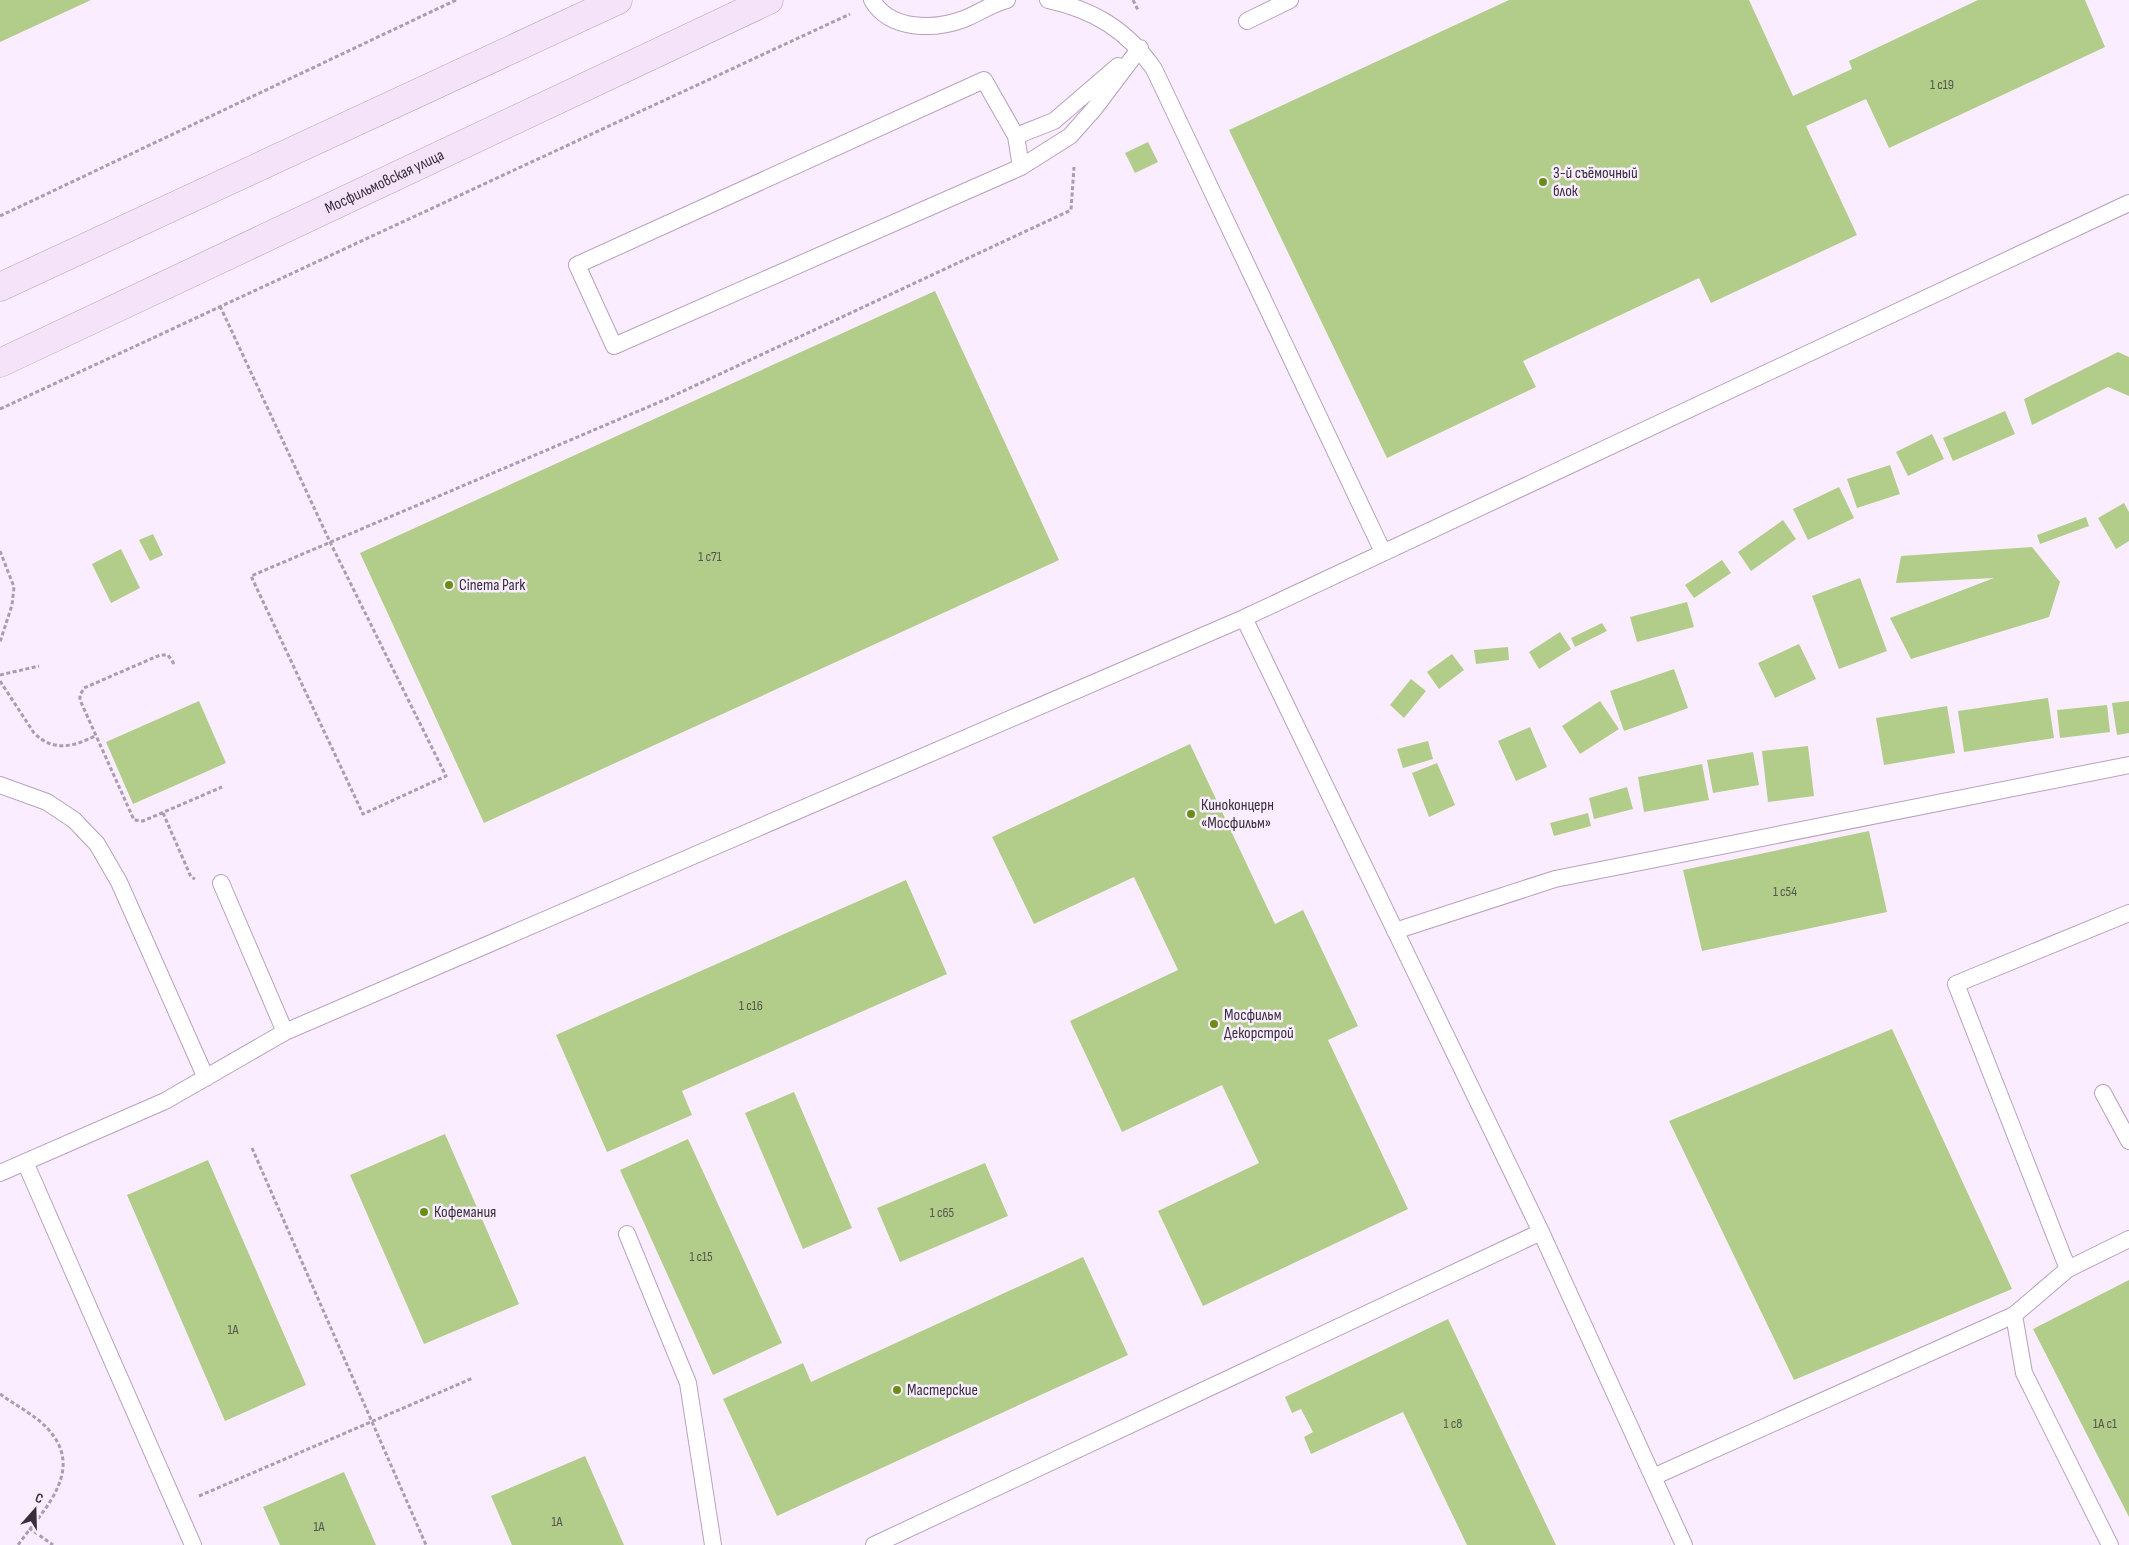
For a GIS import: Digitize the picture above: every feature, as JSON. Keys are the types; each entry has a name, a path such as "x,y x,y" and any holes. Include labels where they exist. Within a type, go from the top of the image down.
{"main road":[{"path":"0,287 618,0"},
{"name":"Мосфильмовская улица","path":"0,363 769,0"}],"lane":[{"path":"873,2 892,19 913,26 936,26 965,19 992,4 1007,0"},
{"path":"1048,0 1068,4 1094,14 1120,31 1140,48 1154,69 1383,552"},
{"path":"1247,21 1290,0"},
{"path":"1016,136 1054,121 1140,48"},
{"path":"1021,167 1016,136 984,80 577,265 614,346 1021,167 1070,136 1094,109 1140,48"},
{"path":"0,1173 165,1101 285,1032 1244,618 2129,202"},
{"path":"1244,618 1541,1232 1684,1545"},
{"path":"1395,930 1555,880 2129,765"},
{"path":"0,785 48,802 74,820 97,844 119,882 206,1078"},
{"path":"220,883 285,1032"},
{"path":"2068,1269 1956,984 2129,914"},
{"path":"2103,1093 2129,1141"},
{"path":"25,1162 193,1545"},
{"path":"874,1545 1541,1232"},
{"path":"627,1234 688,1383 713,1545"},
{"path":"1653,1477 2014,1315 2068,1269 2129,1239"},
{"path":"2014,1315 2024,1372 2110,1545"}],"path":[{"path":"0,216 456,0"},
{"path":"0,408 873,2"},
{"path":"220,306 330,542 446,776 363,814 251,576 330,542 662,401 1071,210 1074,167 1079,159"},
{"path":"0,551 14,587 14,598 0,642"},
{"path":"174,664 168,655 160,655 84,688 80,695 80,700 131,817 137,821 143,821 222,787"},
{"path":"0,676 39,666"},
{"path":"0,681 40,740 65,747 76,745 96,736"},
{"path":"163,813 191,876 208,884 220,883"},
{"path":"252,1148 426,1545"},
{"path":"176,1506 473,1378"},
{"path":"0,1394 47,1428 60,1446 64,1465 60,1485 18,1545"},
{"path":"30,1528 53,1545"}],"building":[{"path":"0,0 91,0 0,42"},
{"name":"3-й съёмочный блок","path":"1509,0 1749,0 1793,96 1852,69 1849,61 1978,0 2085,0 2105,47 1889,148 1866,99 1806,126 1857,235 1711,303 1699,278 1523,361 1536,387 1387,458 1229,130"},
{"path":"1148,142 1158,162 1135,173 1125,153"},
{"path":"935,291 1059,560 484,823 360,553"},
{"path":"2118,352 2129,357 2129,396 2108,387 2032,425 2024,399"},
{"path":"2005,411 2015,434 1953,461 1943,438"},
{"path":"1932,434 1944,459 1908,476 1896,452"},
{"path":"1890,465 1900,494 1857,508 1847,479"},
{"path":"1839,487 1854,518 1808,540 1793,509"},
{"path":"2124,503 2129,512 2129,541 2116,549 2098,518"},
{"path":"2086,517 2089,526 2040,544 2037,535"},
{"path":"1783,520 1796,539 1751,571 1738,552"},
{"path":"153,534 163,555 150,561 139,540"},
{"path":"2032,547 2060,582 2049,617 1911,659 1890,618 1994,578 1896,583 1901,556"},
{"path":"121,549 140,588 111,603 92,564"},
{"path":"1722,560 1731,573 1694,598 1685,585"},
{"path":"1860,578 1887,651 1839,669 1812,596"},
{"path":"1687,602 1694,627 1637,642 1630,617"},
{"path":"1602,623 1607,631 1575,647 1571,638"},
{"path":"1560,632 1571,649 1539,669 1529,652"},
{"path":"1799,644 1816,679 1775,698 1758,663"},
{"path":"1508,647 1509,660 1476,664 1474,650"},
{"path":"1452,654 1464,670 1439,689 1427,672"},
{"path":"1674,669 1688,708 1624,731 1610,691"},
{"path":"1411,679 1426,691 1404,718 1390,705"},
{"path":"2048,698 2054,738 1964,752 1958,711"},
{"path":"199,701 226,763 133,804 106,742"},
{"path":"1600,701 1619,729 1580,754 1562,726"},
{"path":"2129,701 2129,733 2117,735 2112,703"},
{"path":"2107,705 2110,732 2060,738 2057,710"},
{"path":"1947,706 1955,753 1884,765 1876,718"},
{"path":"1530,727 1547,767 1516,781 1498,741"},
{"path":"1428,741 1433,759 1403,768 1397,749"},
{"name":"Мосфильм Декорстрой","path":"1190,744 1275,924 1303,910 1358,1026 1328,1040 1408,1209 1203,1306 1158,1211 1259,1163 1222,1085 1122,1132 1070,1021 1178,970 1134,877 1034,924 992,837"},
{"path":"1808,746 1814,796 1768,802 1762,751"},
{"path":"1753,752 1759,785 1713,793 1707,760"},
{"path":"1437,763 1455,805 1429,817 1412,773"},
{"path":"1702,764 1709,800 1644,812 1638,777"},
{"path":"1627,787 1633,809 1594,819 1589,798"},
{"path":"1588,813 1591,826 1554,836 1550,823"},
{"path":"1869,831 1887,912 1702,951 1683,870"},
{"path":"906,880 947,974 682,1091 692,1115 607,1152 556,1035"},
{"path":"1892,1029 2012,1289 1794,1380 1669,1121"},
{"path":"794,1092 852,1228 803,1249 745,1113"},
{"path":"445,1134 519,1304 424,1344 350,1175"},
{"path":"688,1139 782,1343 713,1375 620,1170"},
{"path":"208,1160 306,1385 225,1421 127,1195"},
{"path":"985,1163 1008,1216 900,1262 877,1208"},
{"name":"Мастерские","path":"1083,1257 1128,1355 777,1516 723,1399 803,1363 811,1382"},
{"path":"2129,1280 2129,1517 2033,1329"},
{"path":"1448,1319 1556,1545 1467,1545 1403,1412 1311,1454 1304,1437 1313,1432 1301,1409 1292,1413 1285,1397"},
{"path":"585,1456 624,1545 512,1545 491,1496"},
{"path":"344,1472 376,1545 280,1545 263,1507"}],"place":[{"name":"3-й съёмочный блок","path":"1543,182"},
{"name":"Cinema Park","path":"449,585"},
{"name":"Киноконцерн «Мосфильм»","path":"1191,814"},
{"name":"Мосфильм Декорстрой","path":"1214,1024"},
{"name":"Кофемания","path":"424,1212"},
{"name":"Мастерские","path":"897,1390"}]}
